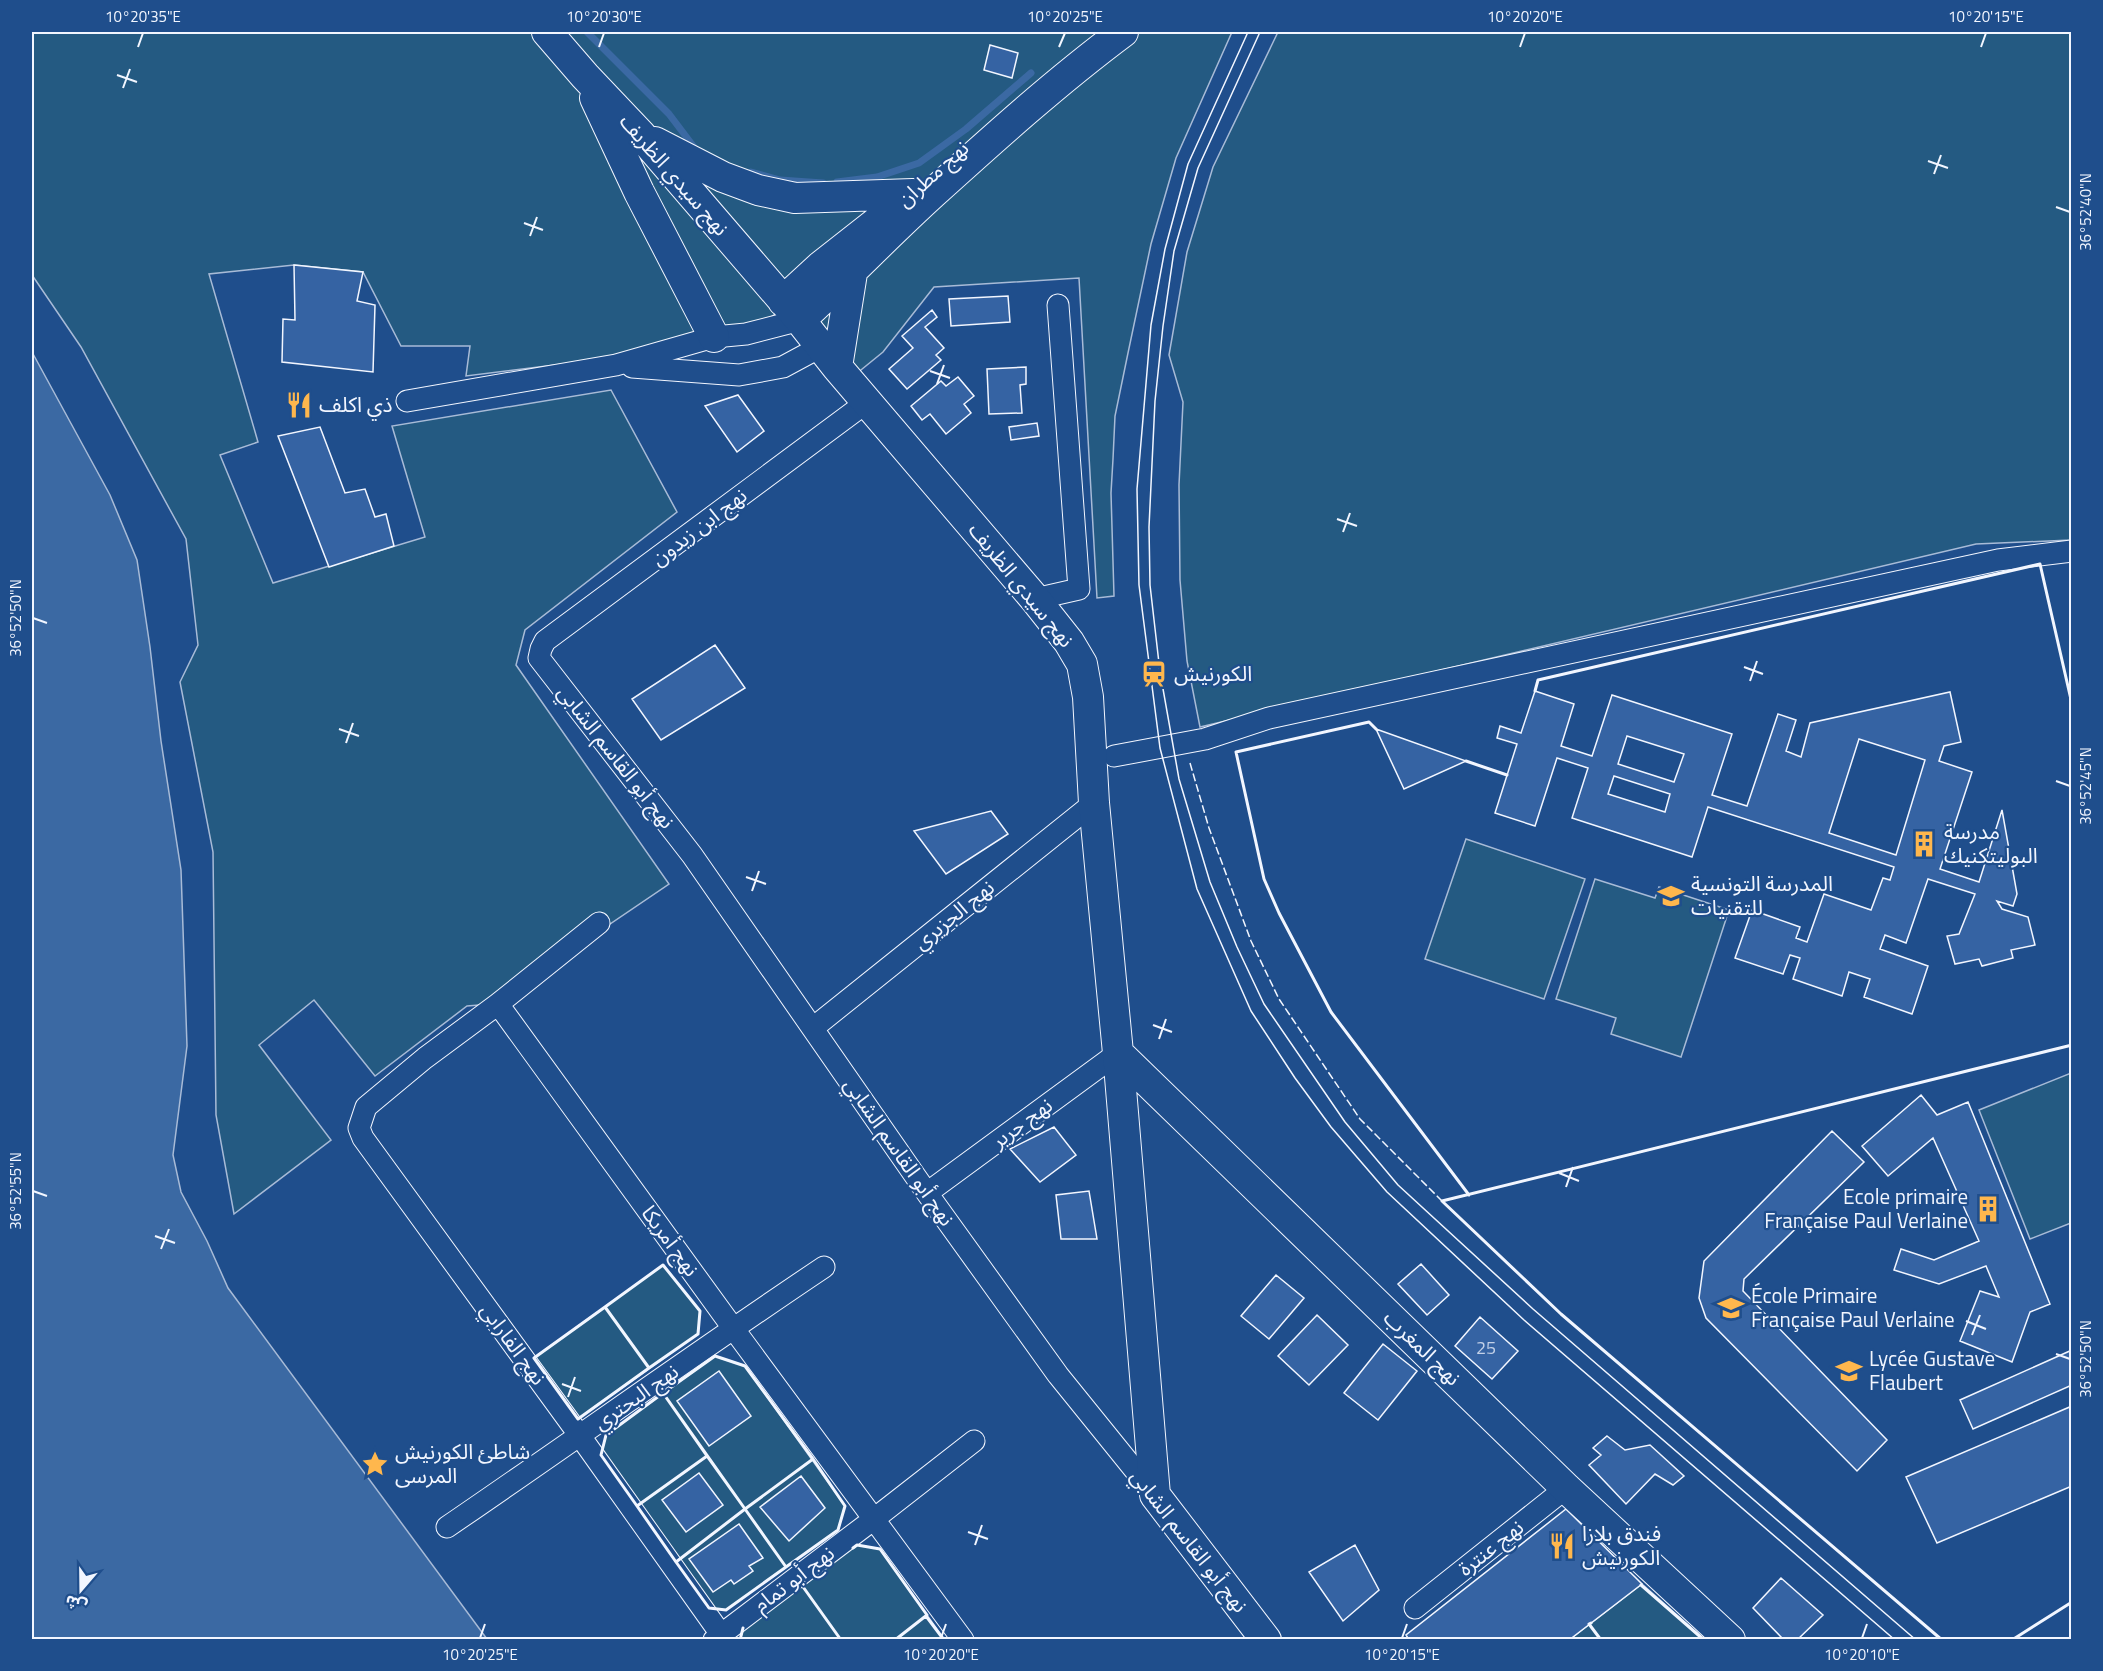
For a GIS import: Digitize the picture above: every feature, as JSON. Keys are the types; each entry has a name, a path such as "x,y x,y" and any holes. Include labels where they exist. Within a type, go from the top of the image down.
{"street":[{"name":"نهج سيدي الظريف","path":"547,32 640,134 792,310 867,402 1035,599 1069,642 1082,664 1088,697 1094,803 1118,1053 1155,1495"},
{"path":"1091,45 1123,32"},
{"name":"نهج مطران","path":"792,310 822,266 913,194 1000,112 1091,45"},
{"name":"نهج مطران","path":"792,310 852,273 931,195 1091,45"},
{"path":"585,76 639,192 714,337"},
{"path":"640,134 723,177 767,192 795,198 913,194"},
{"path":"616,365 739,375 830,357 852,273"},
{"path":"1035,599 1079,589 1058,305"},
{"path":"407,401 616,365 714,337 747,334 792,310"},
{"name":"نهج ابن زيدون","path":"539,658 545,641 867,402"},
{"path":"1114,756 1205,739 1269,718 1998,560 2072,551"},
{"name":"نهج أبو القاسم الشابي","path":"539,658 692,855 927,1193 1058,1375 1155,1495 1266,1640"},
{"name":"نهج الجزيري","path":"813,1028 1094,803"},
{"path":"498,1004 599,923"},
{"name":"نهج الفارابي","path":"498,1004 425,1058 366,1107 359,1128 363,1138 580,1436 720,1638"},
{"name":"نهج أمريكا","path":"498,1004 963,1640"},
{"name":"نهج جرير","path":"927,1193 1118,1053"},
{"name":"نهج المغرب","path":"1118,1053 1566,1488 1730,1640"},
{"name":"نهج البحتري","path":"447,1527 824,1267"},
{"name":"نهج أبو تمام","path":"720,1638 974,1441"},
{"name":"نهج عنترة","path":"1415,1608 1566,1488"}],"shaded area":[{"path":"32,32 1232,32 1176,158 1151,244 1128,353 1115,416 1111,493 1114,596 1097,598 1079,278 934,287 883,352 856,374 789,292 775,314 756,328 612,358 466,376 470,346 401,346 363,272 294,265 209,274 258,442 220,455 273,583 425,537 392,426 611,390 677,512 525,630 516,665 669,884 492,1004 467,1006 375,1076 314,1000 259,1045 331,1140 234,1214 216,1115 213,852 180,682 198,645 186,539 81,347 32,275"},
{"path":"1278,32 2071,32 2071,540 1976,544 1200,727 1187,661 1180,580 1179,485 1183,402 1169,355 1187,252 1213,167"},
{"path":"32,352 110,495 137,560 181,870 187,1046 173,1155 181,1192 207,1241 228,1288 487,1639 32,1639"},
{"path":"1466,839 1585,879 1544,999 1425,959"},
{"path":"1595,879 1655,898 1659,887 1729,910 1681,1057 1611,1034 1616,1018 1556,999"},
{"path":"2071,1073 2071,1223 2030,1239 1979,1110"},
{"path":"663,1265 700,1311 698,1334 578,1419 534,1358"},
{"path":"715,1356 745,1366 845,1506 838,1530 726,1610 709,1608 601,1455 606,1435"},
{"path":"857,1545 880,1549 944,1639 740,1640 744,1627"},
{"path":"1642,1584 1704,1639 1569,1640"}],"building":[{"path":"990,45 1018,53 1012,78 984,70"},
{"path":"294,265 363,272 357,301 375,305 373,372 282,362 283,319 295,320"},
{"path":"1008,296 1010,322 951,326 949,299"},
{"path":"932,310 937,317 925,327 944,348 936,355 941,360 907,389 889,369 913,348 902,336"},
{"path":"1026,367 1026,384 1020,385 1022,413 989,414 987,369"},
{"path":"958,377 974,396 964,404 971,413 946,434 930,414 922,420 911,406 941,381 946,386"},
{"path":"738,395 764,431 737,452 705,406"},
{"path":"1037,423 1039,436 1011,440 1009,427"},
{"path":"320,427 345,493 365,489 375,517 386,514 394,546 329,567 278,436"},
{"path":"715,645 745,688 661,740 632,699"},
{"name":"مدرسة البوليتكنيك","path":"1535,691 1574,704 1561,746 1592,756 1612,695 1732,734 1712,795 1747,806 1778,714 1796,720 1786,751 1801,757 1810,723 1950,692 1961,742 1944,746 1939,761 1972,772 1940,869 1979,882 2002,810 2017,894 2013,906 1997,901 2002,909 2028,917 2035,945 2011,950 2013,958 1982,966 1979,959 1955,964 1947,936 1959,934 1975,894 1928,879 1906,943 1885,935 1880,949 1928,966 1912,1014 1864,997 1870,979 1849,972 1842,996 1793,979 1800,958 1790,955 1783,974 1735,958 1752,910 1800,927 1796,938 1807,942 1824,894 1871,910 1883,878 1890,880 1894,867 1708,807 1692,857 1572,818 1588,768 1557,758 1535,826 1495,813 1517,744 1497,738 1500,726 1521,733","holes":["1627,736 1684,754 1674,782 1618,764","1859,739 1925,760 1896,855 1829,833","1614,776 1670,794 1665,812 1608,794"]},
{"path":"1376,729 1466,761 1404,789"},
{"path":"991,811 1008,834 946,874 914,831"},
{"name":"Ecole primaire Française Paul Verlaine","path":"1921,1095 1937,1115 1968,1102 2050,1304 2030,1312 2012,1362 1960,1341 1980,1291 1999,1297 1986,1266 1939,1284 1894,1270 1901,1249 1934,1260 1979,1241 1933,1138 1888,1176 1862,1146"},
{"path":"1054,1127 1076,1155 1040,1182 1010,1149"},
{"name":"École Primaire Française Paul Verlaine","path":"1832,1131 1864,1162 1744,1279 1743,1291 1887,1440 1857,1471 1706,1318 1699,1298 1704,1261"},
{"path":"1089,1191 1097,1239 1061,1239 1056,1195"},
{"path":"1421,1264 1449,1295 1427,1315 1398,1284"},
{"path":"1276,1275 1304,1298 1269,1339 1241,1316"},
{"path":"1317,1315 1348,1345 1309,1385 1278,1356"},
{"path":"1480,1317 1518,1351 1492,1379 1455,1346"},
{"path":"1383,1344 1417,1371 1378,1420 1344,1393"},
{"path":"2072,1350 2072,1385 1973,1429 1960,1400"},
{"path":"719,1371 751,1416 709,1446 677,1401"},
{"path":"2072,1406 2072,1486 1937,1543 1906,1477"},
{"path":"1607,1436 1625,1450 1650,1445 1684,1476 1673,1485 1655,1474 1626,1504 1589,1465 1601,1455 1593,1448"},
{"path":"699,1473 723,1505 686,1532 662,1500"},
{"path":"801,1476 825,1508 789,1541 760,1507"},
{"name":"فندق بلازا الكورنيش","path":"1566,1509 1642,1584 1569,1640 1409,1640 1406,1635"},
{"path":"739,1524 763,1558 749,1566 753,1571 734,1584 731,1580 713,1592 689,1559"},
{"path":"1355,1545 1379,1590 1343,1621 1309,1572"},
{"path":"1781,1578 1823,1615 1797,1640 1784,1640 1753,1608"}],"waterway":[{"path":"587,32 669,114 697,151"},
{"path":"837,182 877,177 919,163 966,129 1031,73"},
{"path":"751,172 780,180 823,183"}],"tram line":[{"path":"1248,32 1188,164 1165,249 1151,325 1137,489 1139,585 1160,748 1197,889 1251,1011 1295,1078 1331,1127 1387,1192 1524,1320 1895,1640"},
{"path":"1260,32 1198,168 1174,251 1155,401 1149,527 1150,585 1160,672 1179,779 1210,882 1264,1004 1345,1122 1398,1185 1533,1309 1916,1640"}],"fence":[{"path":"1190,763 1209,828 1251,941 1279,999 1360,1119 1442,1201"}],"wall":[{"path":"1535,691 1538,680 2040,564 2072,704"},
{"path":"1376,729 1369,722 1236,752 1264,879 1279,913 1331,1012 1469,1195"},
{"path":"1466,761 1507,775"},
{"path":"1942,1640 1561,1314 1442,1201 2072,1045"},
{"path":"663,1265 700,1311 698,1334 649,1368 605,1307 663,1265"},
{"path":"605,1307 649,1368 578,1419 534,1358 605,1307"},
{"path":"715,1356 745,1366 813,1459 745,1509 663,1393 715,1356"},
{"path":"663,1393 707,1456 637,1506 601,1455 606,1435 663,1393"},
{"path":"707,1456 745,1509 676,1562 637,1506 707,1456"},
{"path":"813,1459 845,1506 838,1530 786,1567 745,1509 813,1459"},
{"path":"745,1509 786,1567 726,1610 709,1608 676,1562 745,1509"},
{"path":"853,1548 857,1545 880,1549 927,1615 895,1640"},
{"path":"804,1582 801,1584 841,1640"},
{"path":"1641,1585 1704,1640"},
{"path":"2012,1640 2072,1602"},
{"path":"926,1616 944,1640"},
{"path":"1591,1623 1589,1624 1601,1640"},
{"path":"740,1640 743,1628"}],"place":[{"name":"ذي اكلف","path":"299,405"},
{"name":"الكورنيش","path":"1154,674"},
{"name":"مدرسة البوليتكنيك","path":"1924,844"},
{"name":"المدرسة التونسية للتقنيات","path":"1671,896"},
{"name":"Ecole primaire Française Paul Verlaine","path":"1988,1209"},
{"name":"École Primaire Française Paul Verlaine","path":"1731,1308"},
{"name":"Lycée Gustave Flaubert","path":"1849,1371"},
{"name":"شاطئ الكورنيش المرسى","path":"375,1464"},
{"name":"فندق بلازا الكورنيش","path":"1562,1546"}]}
